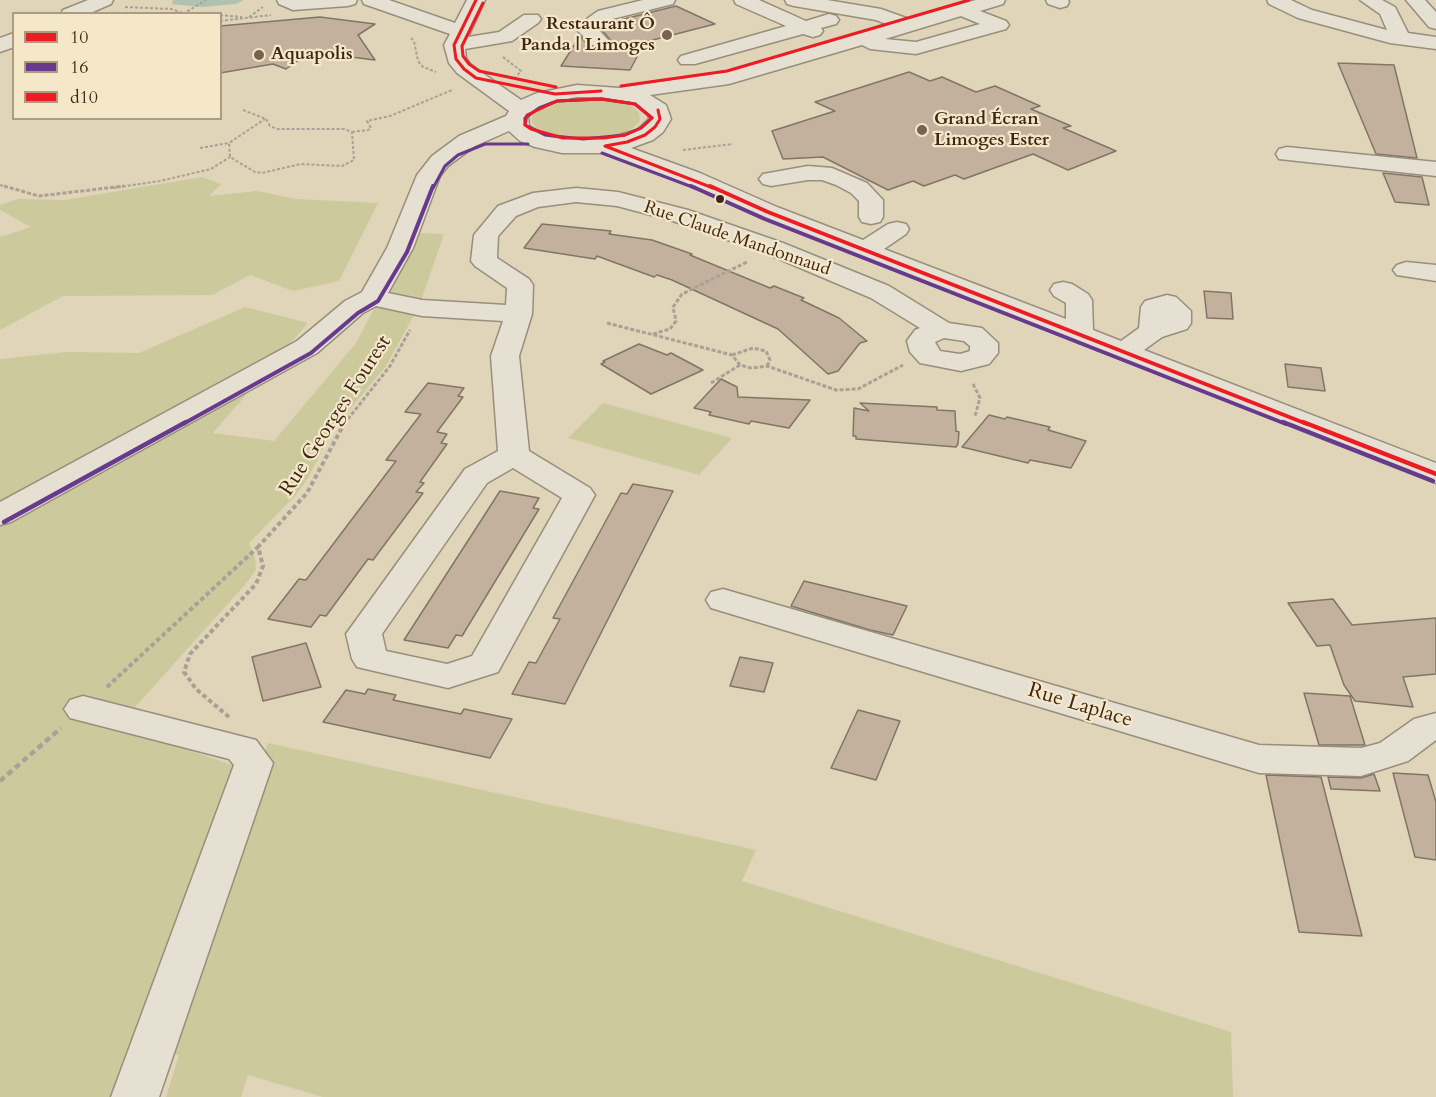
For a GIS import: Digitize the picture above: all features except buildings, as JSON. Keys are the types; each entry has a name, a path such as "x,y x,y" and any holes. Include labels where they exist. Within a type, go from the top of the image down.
{"street":[{"path":"282,7 293,4 348,0"},
{"path":"371,0 409,24 457,38 505,37 531,19"},
{"path":"599,41 588,31 605,15 666,0"},
{"path":"743,0 804,27 848,43 916,48 999,25 962,10"},
{"path":"794,0 881,15 908,26"},
{"path":"658,110 729,78 996,0"},
{"path":"1282,3 1329,0"},
{"path":"1369,0 1388,11 1401,39"},
{"path":"1415,0 1436,23"},
{"path":"81,7 111,3"},
{"path":"1282,3 1305,14 1401,39 1436,43"},
{"path":"409,24 473,6"},
{"path":"473,6 457,38 456,59 521,122 562,146 605,146 645,135 655,127 660,119 658,110 644,100 622,93"},
{"path":"688,60 830,20"},
{"path":"888,58 933,51"},
{"path":"476,78 555,94"},
{"path":"0,515 307,347 363,302 400,248 429,175 454,149 521,122 535,101 555,94 589,91 622,93 729,78"},
{"path":"645,135 692,178"},
{"path":"605,146 692,178 768,212 1436,474"},
{"path":"1287,154 1436,169"},
{"path":"771,179 833,170 872,200 871,217"},
{"name":"Rue Claude Mandonnaud","path":"514,455 505,356 519,314 520,285 484,261 486,235 507,211 533,200 576,195 618,199 679,215 774,248 880,292 942,330"},
{"path":"865,250 897,229"},
{"path":"1406,270 1436,273"},
{"path":"1063,290 1079,300 1079,334"},
{"path":"363,302 519,314"},
{"path":"942,330 972,334 984,343 984,353 979,358 961,363 939,360 924,352 921,341 925,336 942,330"},
{"path":"1124,352 1152,331"},
{"path":"514,455 579,495 485,664 448,676 370,658 364,634 476,476 514,455"},
{"name":"Rue Laplace","path":"723,600 1259,759 1361,762 1394,752 1427,728 1436,726"},
{"path":"83,710 242,749 254,764 135,1097"}],"path":[{"path":"186,12 206,0"},
{"path":"111,3 179,12"},
{"path":"222,15 248,18 265,6"},
{"path":"222,21 248,18 282,7"},
{"path":"409,24 418,61 423,67 436,72"},
{"path":"243,110 265,118 270,126 277,129 344,129 352,132 368,130 371,128 367,122 390,116 454,89"},
{"path":"200,148 229,142 265,118"},
{"path":"230,157 258,173 301,164 342,166 354,159 352,132"},
{"path":"229,142 230,157"},
{"path":"681,151 733,144"},
{"path":"0,185 39,196 68,194 160,181 211,169 230,157"},
{"path":"651,334 670,329 676,321 673,307 682,294 774,248"},
{"name":"Rue Georges Fourest","path":"0,781 83,710 258,547 307,493 341,427 390,366 422,308"},
{"path":"607,323 732,355 753,348 766,351 770,360 767,366"},
{"path":"732,355 740,365 751,368 767,366 836,390 858,389 873,383 924,352"},
{"path":"961,363 980,398 975,416"},
{"path":"711,382 740,365"},
{"path":"232,719 196,689 184,672 190,654 256,584 263,567 258,547"}],"shaded area":[{"path":"173,0 244,0 236,4 202,7 172,4"},
{"path":"582,97 619,100 639,112 640,121 632,129 618,135 577,140 555,137 538,130 531,121 534,112 547,104"},
{"path":"202,177 221,184 209,196 257,191 296,199 378,203 339,281 293,291 250,275 212,295 63,296 0,330 0,237 31,227 0,210 0,205 18,199 65,200"},
{"path":"414,233 444,234 420,304 386,366 332,431 308,478 295,496 249,543 255,558 256,570 118,726 241,768 124,1097 0,1097 0,359 67,352 139,353 245,307 308,323 213,433 274,441 356,343"},
{"path":"603,403 732,438 699,475 568,438"},
{"path":"268,743 756,850 742,881 1231,1032 1233,1097 323,1097 248,1075 241,1097 166,1097 179,1055 166,1051"}],"transit line":[{"name":"10","path":"476,0 454,45 456,59 464,69 476,78 555,94"},
{"name":"d10","path":"621,86 727,71 969,0"},
{"name":"d10","path":"483,3 462,46 463,56 469,64 479,71 556,87"},
{"name":"10","path":"555,94 601,91"},
{"name":"10","path":"555,94 601,91"},
{"name":"16","path":"601,99 635,104 652,118 641,128 625,135 583,139 545,135 525,125 525,118 539,108 557,101 601,99"},
{"name":"d10","path":"601,99 635,104 652,118 641,128 625,135 604,138 563,138 531,129 525,125 527,115 557,101 601,99"},
{"name":"10","path":"605,146 627,142 645,135 655,127 660,119 658,110"},
{"name":"16","path":"4,522 311,353 358,313 378,301 407,252 436,179 445,166 458,155 485,144 528,144"},
{"name":"10","path":"605,146 692,178 768,212 1436,474"},
{"name":"16","path":"602,153 689,185 765,219 1433,481"}],"place":[{"name":"Restaurant Ô Panda | Limoges","path":"667,35"},
{"name":"Aquapolis","path":"259,55"},
{"name":"Grand Écran Limoges Ester","path":"922,130"}]}
